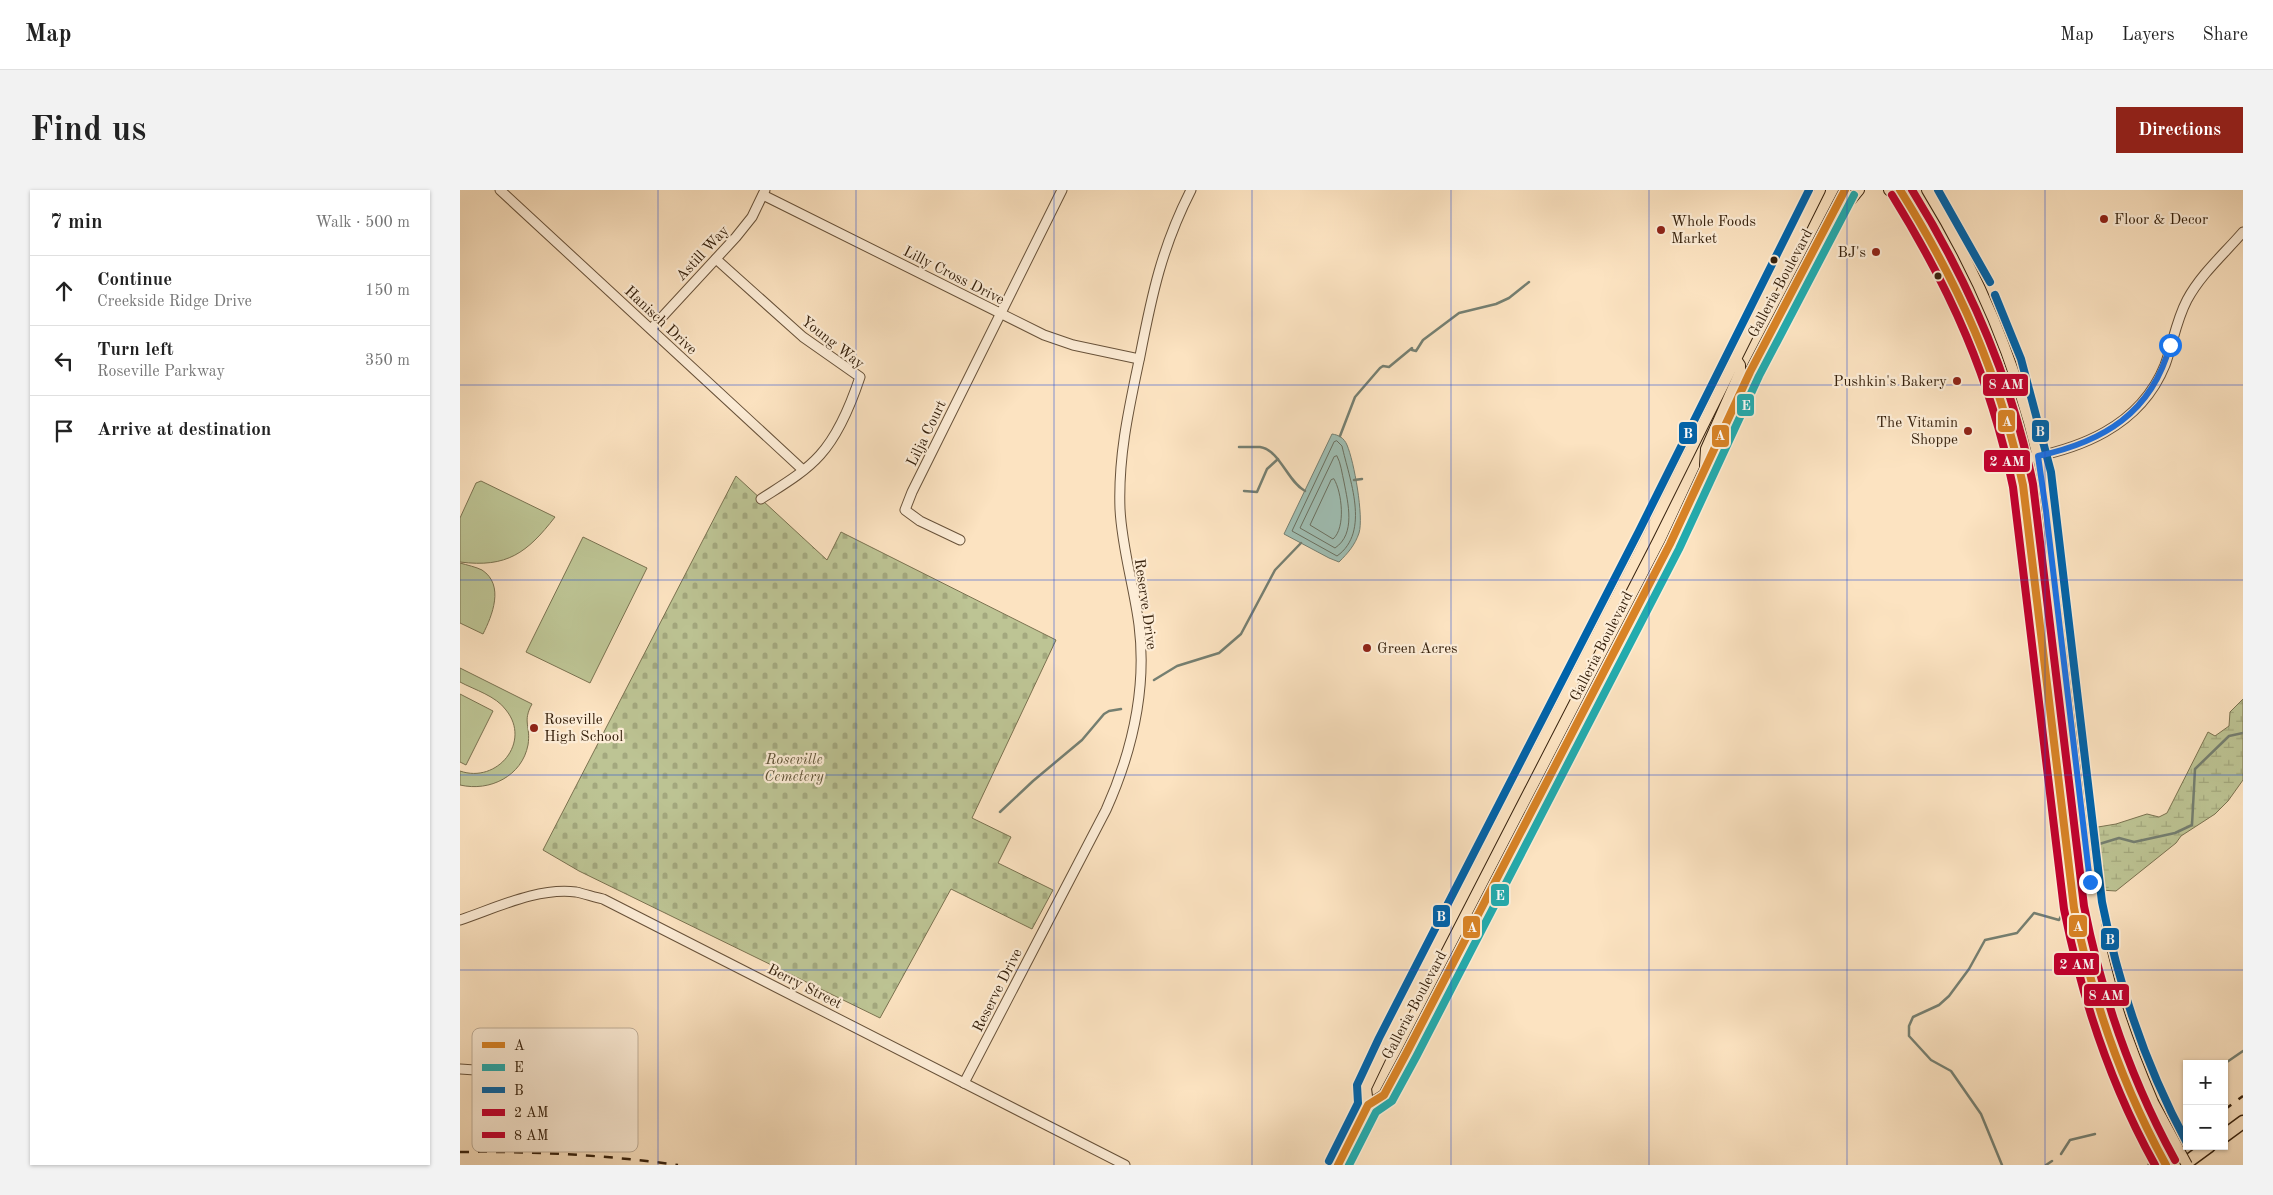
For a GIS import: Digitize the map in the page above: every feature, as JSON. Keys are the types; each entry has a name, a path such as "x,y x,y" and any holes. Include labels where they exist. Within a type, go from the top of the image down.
{"highway":[{"path":"2228,1133 2243,1122"},
{"path":"2183,1165 2204,1150"}],"main road":[{"name":"Galleria Boulevard","path":"1368,1105 1366,1088 1388,1042 1648,536 1820,190"},
{"name":"Galleria Boulevard","path":"1338,1165 1368,1105 1384,1095 1407,1052 1670,544 1766,341 1845,190"},
{"path":"1819,241 1859,190"},
{"path":"1889,190 1904,202 1921,225"},
{"path":"1900,190 1962,296 1987,353 2000,389 2018,460 2074,908 2087,972 2103,1029 2122,1079 2166,1165"},
{"path":"1927,190 1966,257 2001,335 2014,369 2038,456 2092,904 2104,959 2121,1019 2154,1102 2188,1165"},
{"path":"1705,468 1706,449 1740,372 1740,365 1736,359"}],"street":[{"name":"Hanisch Drive","path":"500,190 802,470"},
{"path":"1001,314 1062,190"},
{"name":"Reserve Drive","path":"964,1083 1106,810 1122,773 1133,733 1139,692 1140,639 1124,549 1120,484 1124,428 1160,265 1172,228 1191,190"},
{"name":"Astill Way","path":"651,329 745,226 764,192"},
{"name":"Lilly Cross Drive","path":"764,192 1057,341 1139,359"},
{"path":"2018,460 2058,452 2097,438 2127,418 2140,405 2164,366 2177,324 2188,298 2203,277 2243,232"},
{"name":"Young Way","path":"716,259 803,337 860,377 854,396 828,446 802,470 761,499"},
{"name":"Lilja Court","path":"960,540 920,521 905,510 912,492 1001,314"},
{"name":"Berry Street","path":"460,920 553,892 576,892 603,899 1125,1165"}],"green space":[{"name":"Roseville Cemetery","path":"736,476 827,560 841,532 1056,640 972,818 1011,837 998,863 1053,890 1032,929 951,889 880,1018 579,871 543,850"},
{"path":"481,481 555,517 535,540 515,555 491,563 460,562 460,518 476,483"},
{"path":"583,537 647,568 590,683 526,652"},
{"path":"460,563 482,570 489,576 493,584 495,592 493,610 483,634 460,623"},
{"path":"460,668 532,704 527,720 529,739 525,756 512,773 493,784 471,787 460,785 460,771 474,773 498,766 513,747 515,735 513,722 506,710 497,701 460,682"},
{"path":"460,694 493,711 466,765 460,762"},
{"path":"2243,699 2243,780 2228,801 2215,814 2181,836 2176,843 2116,891 2100,890 2092,828 2116,824 2147,814 2159,817 2167,813 2208,732 2215,736 2229,726 2230,712"}],"water":[{"path":"1332,434 1343,439 1350,453 1358,489 1360,515 1359,533 1351,549 1339,562 1284,534"}],"waterway":[{"path":"1340,436 1355,397 1380,368 1383,366 1389,367 1412,348 1412,350 1416,351 1423,340 1459,313 1496,304 1509,298 1529,282"},
{"path":"1239,447 1267,449 1293,480 1305,491"},
{"path":"1244,491 1257,492 1267,469 1278,459"},
{"path":"1354,480 1362,479"},
{"path":"1154,680 1177,666 1219,653 1241,634 1275,570 1301,543"},
{"path":"1000,812 1033,781 1082,740 1104,714 1121,709"},
{"path":"2091,855 2096,845 2119,838 2134,842 2175,833 2192,825 2195,769 2229,736 2243,733"},
{"path":"2076,887 2084,869"},
{"path":"2002,1165 1981,1114 1951,1071 1931,1060 1909,1036 1909,1026 1913,1017 1939,1005 1949,996 1969,969 1985,940 2017,933 2034,913 2059,920 2070,899"},
{"path":"2228,1061 2243,1051"},
{"path":"2061,1154 2070,1140 2095,1134"},
{"path":"2046,1165 2052,1161"}],"railway":[{"path":"2228,1107 2243,1096"},
{"path":"2148,1165 2183,1140"},
{"path":"460,1152 569,1154 678,1165"}],"transit line":[{"name":"B","path":"1329,1161 1358,1103 1357,1085 1379,1038 1639,531 1809,190"},
{"name":"A","path":"1338,1165 1368,1105 1384,1095 1407,1052 1670,544 1750,372 1845,190"},
{"name":"A","path":"1900,190 1922,226 1959,296 1989,368 2013,444 2023,485 2074,908 2081,942 2099,1008 2122,1072 2135,1103 2166,1165"},
{"path":"1912,190 1952,260 1986,331 2013,406 2024,444 2033,484 2084,906 2109,1005 2120,1037 2145,1099 2175,1160"},
{"name":"B","path":"1938,190 1990,282"},
{"name":"E","path":"1349,1165 1376,1112 1392,1101 1416,1057 1679,549 1759,376 1854,195"},
{"path":"1892,195 1933,265 1966,335 1993,408 2004,447 2013,487 2064,909 2071,943 2079,976 2111,1072 2124,1103 2155,1165"},
{"name":"B","path":"1995,295 2021,359 2051,472 2102,902 2109,934 2126,996 2147,1056 2183,1135"}],"place":[{"name":"Floor & Decor","path":"2104,219"},
{"name":"Whole Foods Market","path":"1661,230"},
{"name":"BJ's","path":"1876,252"},
{"name":"Pushkin's Bakery","path":"1957,381"},
{"name":"The Vitamin Shoppe","path":"1968,431"},
{"name":"Green Acres","path":"1367,648"},
{"name":"Roseville High School","path":"534,728"}],"route":[{"path":"2090,882 2038,456 2078,446 2097,438 2127,418 2140,405 2150,390 2164,366 2170,345"}]}
